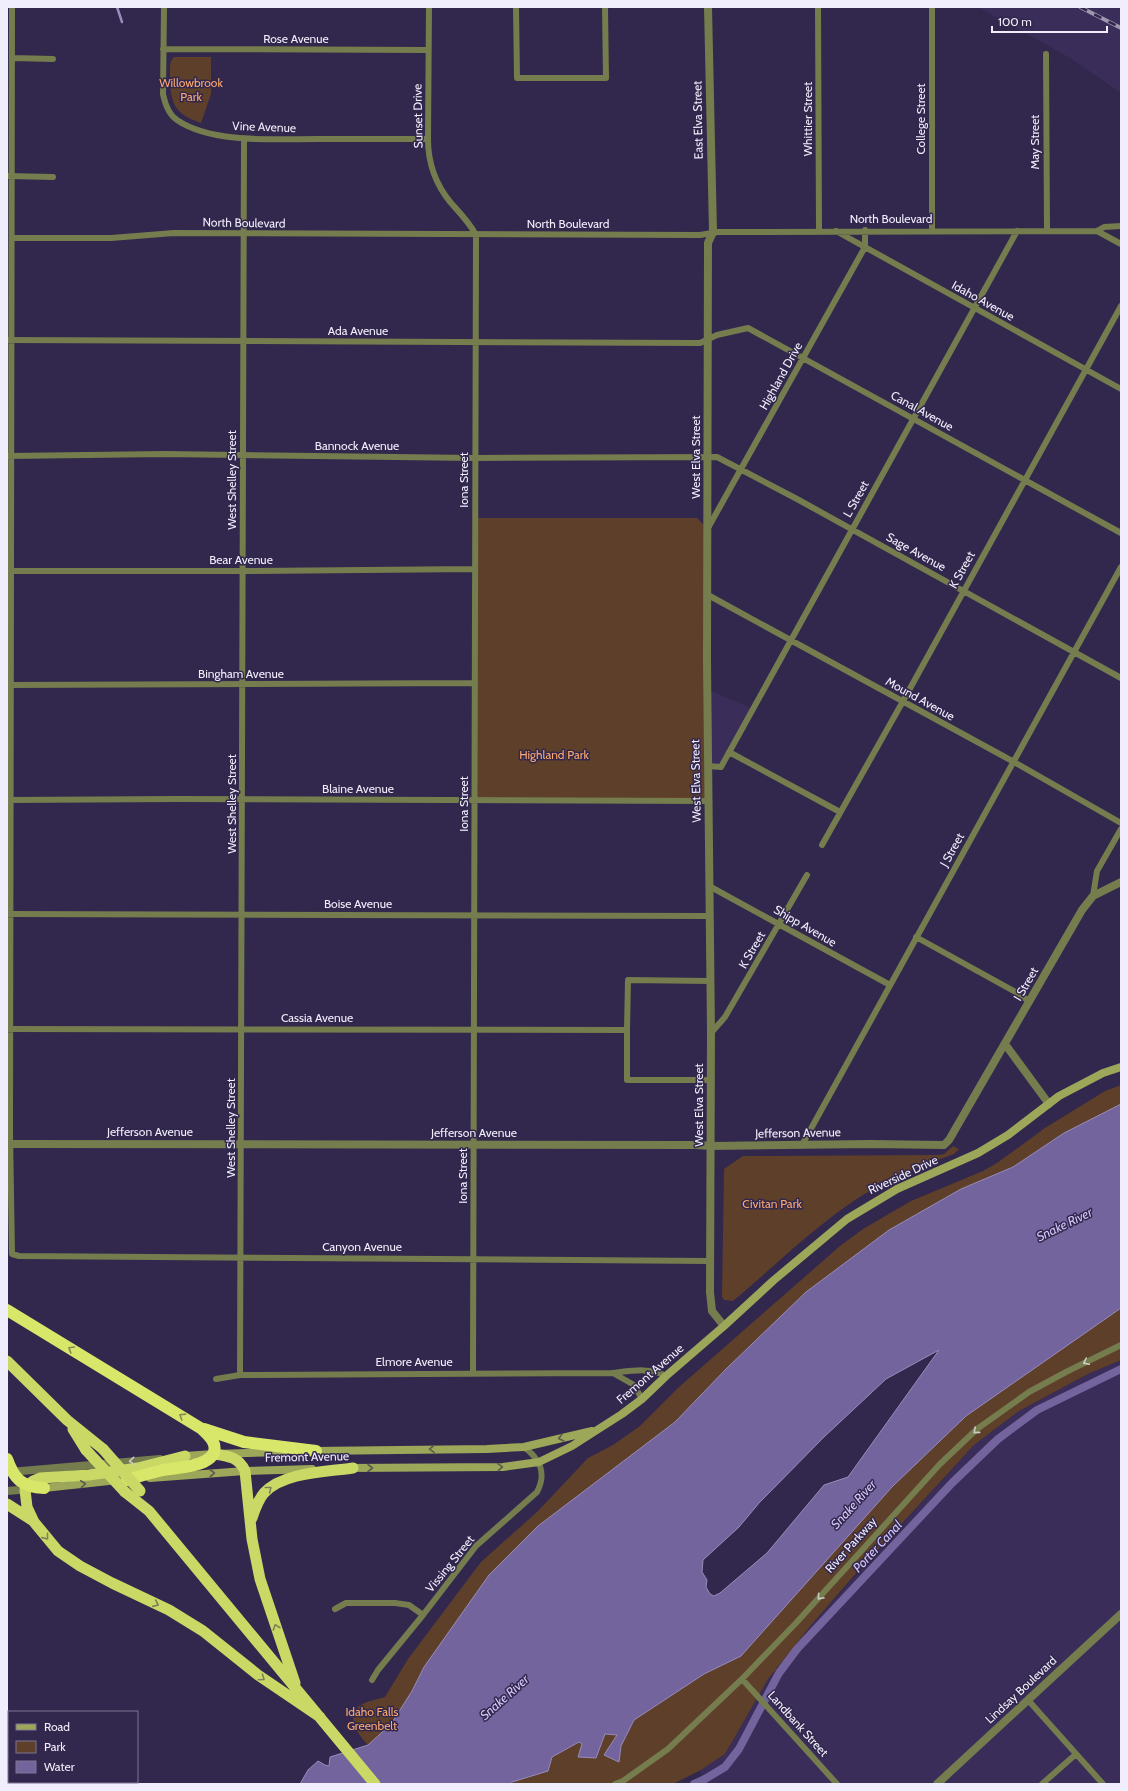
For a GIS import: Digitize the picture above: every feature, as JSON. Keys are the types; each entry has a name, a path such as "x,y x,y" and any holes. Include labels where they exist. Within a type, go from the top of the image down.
{"highway":[{"path":"7,1310 202,1429 213,1440 215,1446 214,1454 210,1458 190,1466 163,1470 127,1480"},
{"path":"7,1361 67,1420 103,1449 140,1491 149,1511"},
{"path":"67,1420 86,1450 125,1492 149,1511 375,1784"},
{"path":"202,1429 244,1442 316,1450"},
{"path":"214,1454 236,1459 242,1464 245,1471 250,1522 260,1579 298,1690"},
{"path":"26,1488 40,1478 89,1475 138,1468 185,1456"},
{"path":"7,1459 9,1472 26,1488 27,1507 34,1522"},
{"path":"250,1522 256,1504 265,1492 277,1483 291,1477 353,1468"},
{"path":"26,1488 44,1488"},
{"path":"7,1504 34,1522 58,1551 112,1584 169,1610 203,1632 258,1675 320,1717"}],"main road":[{"name":"Riverside Drive","path":"714,1334 774,1280 847,1219 897,1189 958,1163 998,1142 1049,1104 1075,1087 1103,1073 1121,1067"},
{"name":"Fremont Avenue","path":"44,1488 245,1471 353,1468 483,1468 539,1462 572,1446 642,1399 714,1334"},
{"name":"Fremont Avenue","path":"185,1456 316,1450 487,1449 524,1447 599,1429"}],"street":[{"path":"8,1144 9,340 12,238 10,176 12,7"},
{"name":"Vine Avenue","path":"164,7 163,94 165,104 170,113 177,120 220,136 244,139 428,139"},
{"name":"Sunset Drive","path":"429,7 428,139 432,167 441,189 471,226 476,235"},
{"path":"516,7 517,78 606,78 605,7"},
{"name":"East Elva Street","path":"708,7 713,232"},
{"name":"Whittier Street","path":"818,7 819,231"},
{"name":"College Street","path":"932,7 932,230"},
{"name":"Rose Avenue","path":"163,49 428,50"},
{"name":"May Street","path":"1046,54 1047,230"},
{"path":"12,58 53,59"},
{"name":"West Shelley Street","path":"240,1375 242,1258 244,139"},
{"path":"10,176 53,176"},
{"name":"North Boulevard","path":"12,238 111,238 174,233 708,235 713,232 865,230 1097,231 1104,227 1121,226"},
{"name":"Highland Drive","path":"708,529 865,247 865,230"},
{"name":"Idaho Avenue","path":"836,231 1121,389"},
{"name":"L Street","path":"708,766 721,767 1017,231"},
{"path":"1097,231 1121,244"},
{"name":"West Elva Street","path":"713,232 708,243 708,801 711,1033 710,1261 712,1311 724,1326"},
{"name":"Iona Street","path":"474,1373 476,235"},
{"name":"K Street","path":"822,845 1121,306"},
{"name":"Canal Avenue","path":"708,339 718,335 748,328 1121,533"},
{"name":"Ada Avenue","path":"9,340 700,343 708,339"},
{"name":"Bannock Avenue","path":"9,456 165,454 475,458 717,458 741,469"},
{"name":"Sage Avenue","path":"741,469 1121,678"},
{"name":"J Street","path":"802,1145 1121,567"},
{"name":"Bear Avenue","path":"9,571 475,569"},
{"name":"Mound Avenue","path":"708,595 902,703 1014,762 1121,823"},
{"name":"Bingham Avenue","path":"9,685 475,683"},
{"path":"729,752 840,812"},
{"name":"Blaine Avenue","path":"9,800 708,801"},
{"name":"I Street","path":"941,1146 949,1140 1082,910 1093,896 1097,871 1121,829"},
{"name":"K Street","path":"711,1033 725,1017 807,875"},
{"path":"1093,896 1121,882"},
{"name":"Shipp Avenue","path":"709,886 890,985"},
{"name":"Boise Avenue","path":"9,914 710,916"},
{"path":"916,937 1019,994 1030,1002"},
{"path":"710,981 628,980 627,1080 711,1080"},
{"name":"Cassia Avenue","path":"9,1029 627,1030"},
{"path":"1005,1044 1049,1104"},
{"name":"Jefferson Avenue","path":"8,1144 711,1146 871,1144 941,1146"},
{"name":"Canyon Avenue","path":"8,1144 11,1250 14,1256 710,1261"},
{"name":"River Parkway","path":"615,1784 623,1781 668,1749 742,1679 796,1624 940,1464 977,1429 1029,1392 1121,1345"},
{"name":"Elmore Avenue","path":"216,1379 240,1375 613,1373 651,1370 666,1376"},
{"name":"Elmore Avenue","path":"613,1373 634,1385 642,1399"},
{"path":"524,1447 536,1456 539,1462"},
{"name":"Fremont Avenue","path":"9,1472 185,1456"},
{"name":"Vissing Street","path":"372,1680 384,1662 424,1615 476,1546 537,1492 541,1485 542,1477 539,1462"},
{"path":"7,1491 26,1488"},
{"path":"335,1609 346,1603 395,1603 409,1605 424,1615"},
{"name":"Lindsay Boulevard","path":"938,1784 1121,1614"},
{"name":"Landbank Street","path":"742,1679 837,1784"},
{"path":"1028,1700 1103,1784"},
{"path":"1042,1784 1076,1754"}],"shaded area":[{"path":"978,7 1121,7 1121,93 1070,58"},
{"path":"707,689 753,709 721,767 708,766"},
{"path":"1121,1360 1121,1784 701,1784 701,1770 725,1754 768,1679 812,1624 974,1445 1019,1411 1088,1374"}],"green space":[{"name":"Willowbrook Park","path":"174,57 211,57 211,94 201,123 185,116 175,106 170,85 171,61"},
{"name":"Highland Park","path":"475,518 697,518 708,529 708,801 475,801"},
{"name":"Idaho Falls Greenbelt","path":"1121,1085 1121,1104 1064,1133 1013,1167 961,1189 889,1230 806,1292 726,1369 675,1422 538,1526 424,1667 412,1691 391,1724 368,1745 364,1741 354,1725 353,1714 356,1709 367,1702 385,1697 408,1659 481,1562 537,1512 588,1458 613,1445 640,1426 678,1388 840,1246 863,1229 911,1201 983,1171 997,1163 1045,1128 1105,1091"},
{"name":"Civitan Park","path":"953,1146 959,1149 954,1154 913,1170 873,1189 836,1213 733,1301 724,1300 722,1297 724,1169 743,1156 938,1155 944,1154"},
{"path":"1121,1308 1121,1360 1088,1374 1019,1411 974,1445 852,1578 812,1624 768,1679 725,1754 701,1770 673,1784 511,1784 552,1757 579,1742 582,1744 604,1734 618,1735 619,1762 621,1746 634,1720 704,1674 966,1416"}],"water":[{"name":"Snake River","path":"1121,1104 1121,1308 966,1416 892,1487 741,1656 704,1674 634,1720 621,1746 619,1762 604,1755 617,1735 605,1734 596,1758 578,1757 582,1744 579,1742 552,1757 548,1771 512,1782 511,1784 300,1784 308,1770 318,1761 329,1766 330,1757 368,1745 391,1724 412,1691 424,1667 489,1575 538,1526 675,1422 726,1369 806,1292 889,1230 961,1189 1013,1167 1064,1133","holes":["939,1350 848,1477 824,1485 767,1553 720,1593 714,1596 710,1594 706,1587 707,1580 702,1572 703,1560 739,1527 759,1503 824,1437 886,1379"]},
{"path":"8,1773 8,1783 38,1784 7,1784"}],"waterway":[{"path":"117,7 122,22"},
{"name":"Porter Canal","path":"694,1784 725,1767 739,1749 779,1673 797,1649 952,1483 998,1439 1037,1410 1121,1369"}],"railway":[{"path":"1080,7 1121,28"}]}
